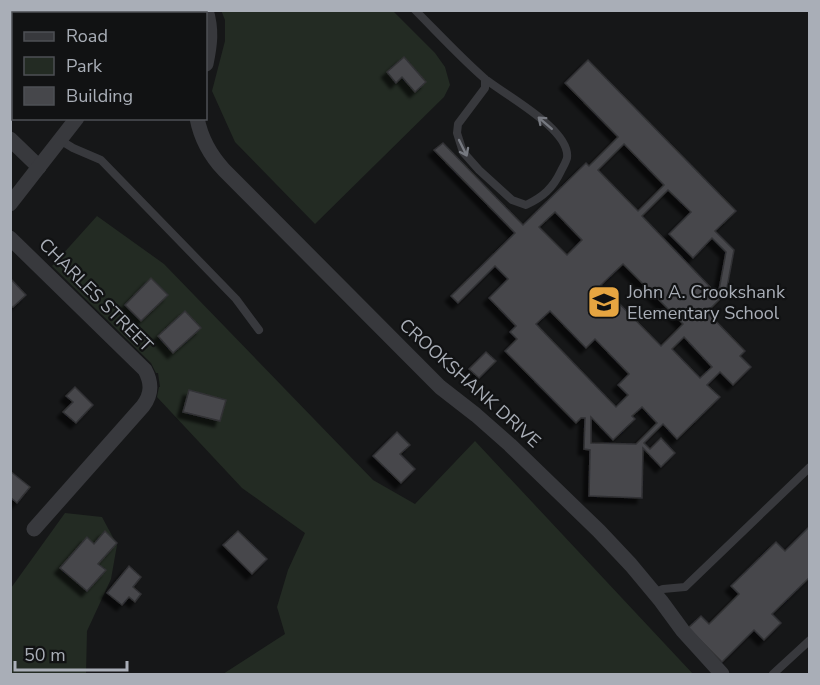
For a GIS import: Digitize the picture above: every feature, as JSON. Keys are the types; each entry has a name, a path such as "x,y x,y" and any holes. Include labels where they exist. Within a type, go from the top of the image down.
{"street":[{"path":"207,13 211,39 207,59"},
{"path":"10,204 75,120"},
{"name":"CROOKSHANK DRIVE","path":"198,120 203,140 224,170 440,387 510,445 599,531 631,565 683,631 722,675"},
{"path":"10,140 39,167"},
{"name":"CHARLES STREET","path":"10,238 145,370 150,382 148,399 143,406 34,530"}],"lane":[{"path":"415,10 485,79 530,110 556,133 565,147 567,158 556,181 541,198 526,205 512,201 463,152 457,133 458,124 485,88 485,79"},
{"path":"60,140 101,160 236,299 259,330"},
{"path":"653,592 685,587 810,467"},
{"path":"774,675 810,640"}],"green space":[{"path":"221,10 393,11 435,53 445,67 450,85 444,97 315,224 235,142 212,91 225,41 225,20"},
{"path":"97,216 164,264 373,480 415,504 475,441 693,674 223,674 285,634 277,607 288,570 305,533 242,488 157,397 160,387 158,373 151,363 52,266"},
{"path":"65,513 102,517 117,545 111,579 87,631 86,674 11,674 11,588"}],"building":[{"path":"404,57 426,82 415,92 402,77 396,83 387,72"},
{"path":"588,60 736,211 715,231 734,250 726,293 707,312 745,351 740,356 751,367 733,385 720,372 707,385 720,397 677,439 663,424 644,443 650,449 661,438 675,453 661,467 643,448 642,498 589,496 590,450 584,449 585,418 581,418 576,423 505,351 517,339 510,332 516,326 489,298 508,279 495,266 458,303 451,296 515,233 434,150 443,143 523,225 586,163 589,166 618,137 565,83","holes":["624,144 664,185 638,211 598,170","668,190 691,212 669,234 693,258 712,238 726,252 719,290 716,293 642,216","555,212 582,240 567,255 539,227","623,264 683,324 661,346 601,285","550,311 586,348 595,339 629,374 618,385 628,395 616,407 536,324","684,337 712,367 700,378 672,349","642,407 657,423 636,444 591,443 591,417 613,440 635,419 632,416"]},
{"path":"10,278 26,295 13,307 10,305"},
{"path":"151,278 168,295 141,321 125,305"},
{"path":"185,311 201,328 173,353 158,336"},
{"path":"486,352 496,361 479,378 469,369"},
{"path":"75,387 93,405 76,423 63,412 73,402 66,396"},
{"path":"189,390 226,400 220,421 183,412"},
{"path":"397,432 410,445 400,454 415,469 401,483 373,456"},
{"path":"10,471 30,487 17,503 10,497"},
{"path":"810,526 810,577 772,614 781,623 764,640 754,630 722,662 688,628 701,616 709,624 739,594 731,586 776,542 785,551"},
{"path":"105,531 117,543 98,564 106,570 87,591 60,568 87,537 94,544"},
{"path":"238,531 267,559 252,574 223,545"},
{"path":"129,566 141,577 133,587 141,594 135,602 129,597 122,605 107,593"}],"place":[{"name":"John A. Crookshank Elementary School","path":"604,302"}]}
